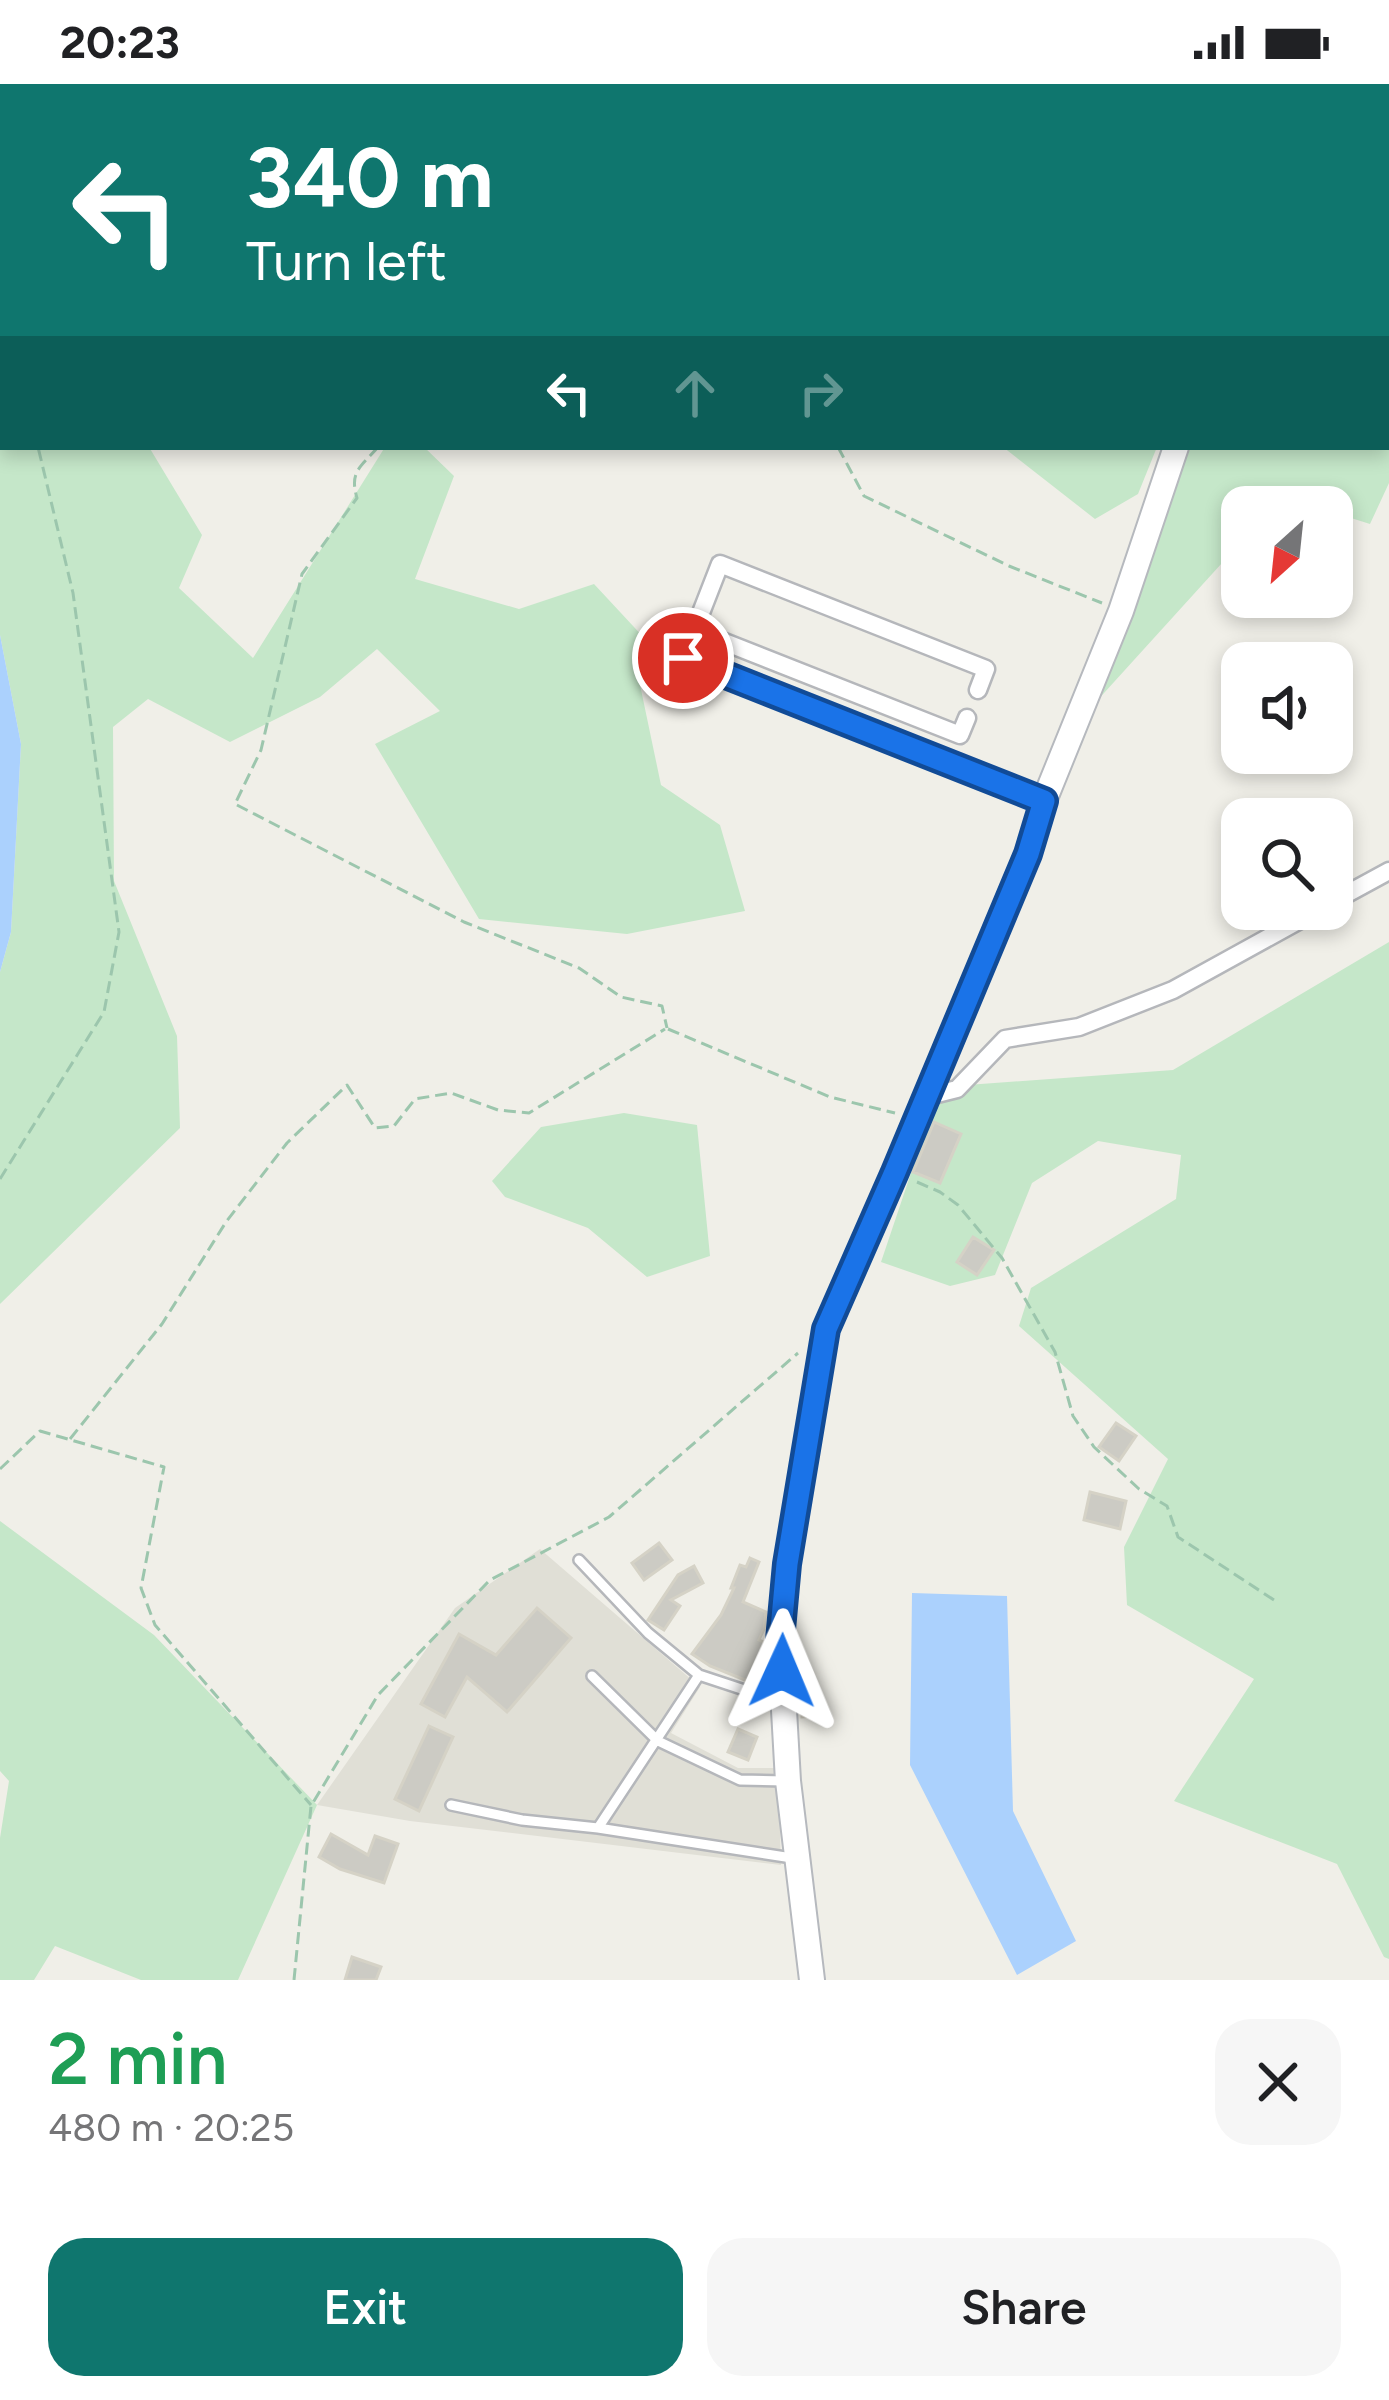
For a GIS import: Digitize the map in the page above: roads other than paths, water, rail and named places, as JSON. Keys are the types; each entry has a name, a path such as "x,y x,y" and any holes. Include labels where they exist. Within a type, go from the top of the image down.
{"main road":[{"path":"812,1980 788,1781 780,1640 787,1564 826,1329 1028,854 1044,801 1121,611 1175,450"}],"street":[{"path":"977,690 986,669 720,564 683,658 1044,801"},
{"path":"694,630 960,734 967,718"},
{"path":"1353,891 1389,871"},
{"path":"921,1108 957,1089 1005,1039 1079,1027 1173,990 1282,930"}],"lane":[{"path":"579,1561 648,1633 699,1675 783,1703"},
{"path":"598,1828 699,1675"},
{"path":"592,1676 658,1741 740,1780 788,1781"},
{"path":"451,1805 522,1820 797,1859"}],"water":[{"path":"0,635 21,744 11,932 0,972"},
{"path":"912,1593 1007,1596 1013,1811 1076,1941 1017,1975 910,1765"}]}
